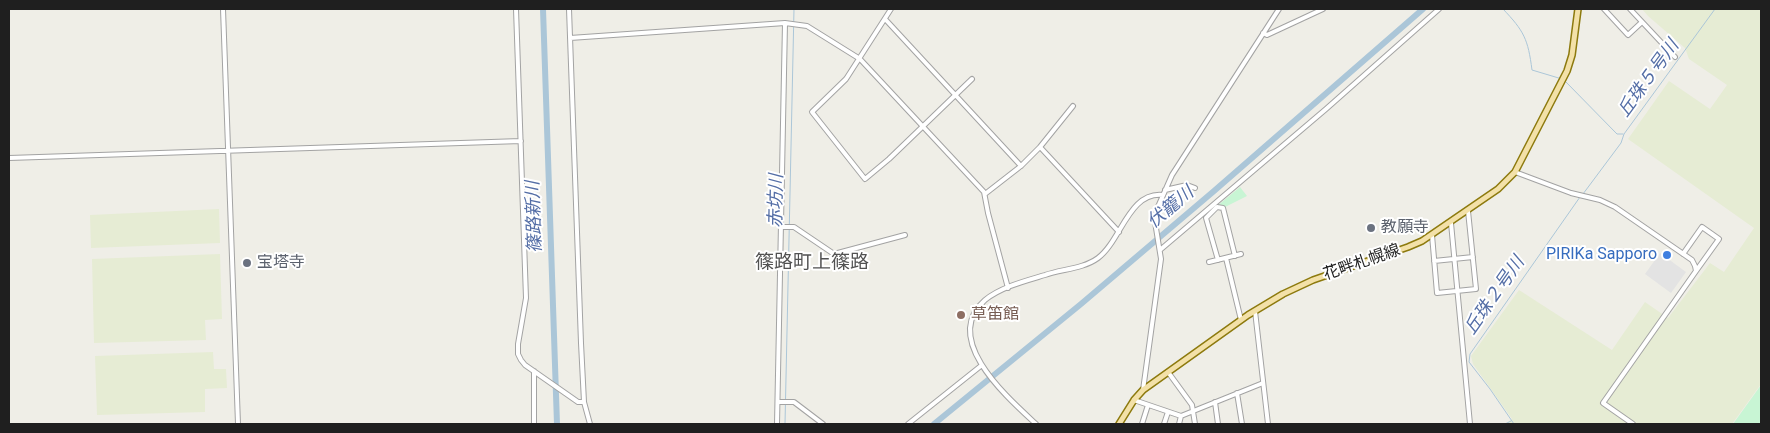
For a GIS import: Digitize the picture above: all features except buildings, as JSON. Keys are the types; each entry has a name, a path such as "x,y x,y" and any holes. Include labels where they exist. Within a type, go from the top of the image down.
{"main road":[{"name":"花畔札幌線","path":"1119,424 1134,400 1143,390 1255,311 1299,285 1408,248 1451,223 1498,189 1514,172 1563,80 1572,55 1578,9"}],"street":[{"path":"223,9 238,424"},
{"path":"516,9 526,298 518,354 521,360 536,373 576,400 584,402"},
{"path":"569,9 584,402 590,424"},
{"path":"891,9 846,79 812,112 865,179 890,159 972,79"},
{"path":"1143,390 1160,259 1155,217 1172,175 1279,9"},
{"path":"1263,33 1267,36 1323,9"},
{"path":"1160,249 1326,109 1439,9"},
{"path":"1604,9 1628,35 1642,22"},
{"path":"1630,9 1675,57"},
{"path":"885,19 1021,166"},
{"path":"570,38 787,23 807,26 860,58 985,194 988,213 1008,288"},
{"path":"777,424 783,402 783,227 787,23"},
{"path":"985,194 1021,166 1040,147 1073,106"},
{"path":"9,158 521,141"},
{"path":"1040,147 1118,232"},
{"path":"1514,172 1581,196 1600,200 1615,207 1692,260 1696,271"},
{"path":"1166,190 1187,185 1195,188"},
{"path":"1036,424 997,385 971,342 971,326 979,307 997,292 1091,262 1106,250 1140,200 1163,195"},
{"path":"1218,260 1206,218 1217,207 1223,208 1235,256"},
{"path":"1432,235 1437,293 1476,289 1468,210"},
{"path":"1451,223 1470,424"},
{"path":"783,227 793,227 834,254 905,235"},
{"path":"1633,424 1626,422 1603,403 1719,239 1702,227 1683,254"},
{"path":"1209,262 1241,254"},
{"path":"1434,261 1473,257"},
{"path":"1226,258 1241,320"},
{"path":"1255,311 1268,424"},
{"path":"908,424 984,366"},
{"path":"1168,372 1192,405 1195,424"},
{"path":"534,424 536,373"},
{"path":"1134,400 1181,416 1264,383"},
{"path":"1238,393 1242,424"},
{"path":"783,402 794,402 823,424"},
{"path":"1215,402 1218,424"},
{"path":"1142,424 1148,405"},
{"path":"1164,424 1168,412"},
{"path":"1179,424 1181,416"}],"green space":[{"path":"1642,9 1761,9 1761,384 1732,424 1505,424 1512,419 1473,364 1471,356 1519,290 1612,350 1645,302 1668,318 1710,263 1724,272 1754,228 1628,139 1669,81 1710,109 1727,85 1689,59 1685,48"},
{"path":"1240,187 1247,196 1225,207 1217,206"},
{"path":"219,209 220,243 91,248 90,215"},
{"path":"220,254 222,319 205,320 206,340 94,343 92,259"},
{"path":"213,352 214,369 226,369 227,388 205,389 205,412 97,415 95,356"},
{"path":"1761,385 1761,424 1733,424"}],"shaded area":[{"path":"1660,253 1686,272 1671,293 1645,274"}],"waterway":[{"name":"篠路新川","path":"543,9 557,424"},
{"name":"赤坊川","path":"785,424 794,9"},
{"name":"伏籠川","path":"934,424 1081,304 1423,9"},
{"name":"丘珠５号川","path":"1503,9 1516,23 1524,36 1529,50 1532,70 1562,79"},
{"name":"丘珠５号川","path":"1583,194 1715,9"},
{"name":"丘珠５号川","path":"1565,81 1617,134 1623,134"},
{"name":"丘珠２号川","path":"1514,424 1469,362 1470,354 1580,197"},
{"name":"丘珠２号川","path":"1505,424 1511,421"}],"place":[{"name":"教願寺","path":"1371,228"},
{"name":"PIRIKa Sapporo","path":"1667,255"},
{"name":"宝塔寺","path":"247,263"},
{"name":"草笛館","path":"961,315"}],"district":[{"name":"篠路町上篠路","path":"812,263"}]}
